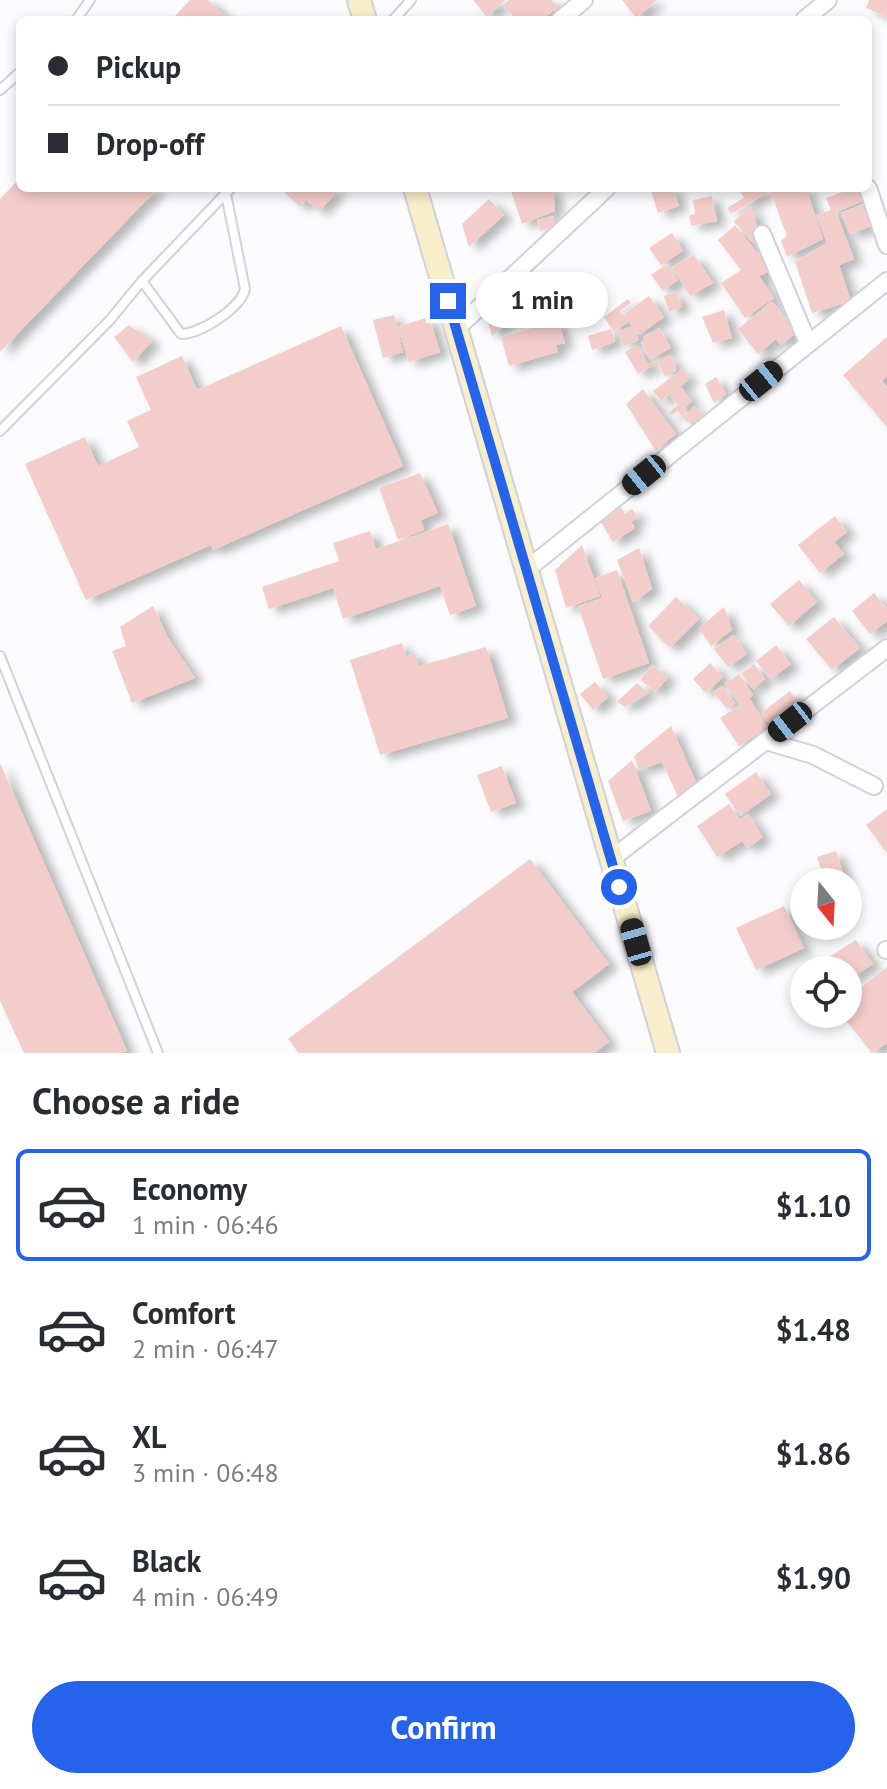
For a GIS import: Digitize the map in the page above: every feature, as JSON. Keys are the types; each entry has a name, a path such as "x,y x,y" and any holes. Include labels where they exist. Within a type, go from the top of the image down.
{"street":[{"path":"565,16 584,0"},
{"path":"809,16 828,0"},
{"path":"416,192 668,1053"},
{"path":"456,329 603,192"},
{"path":"869,192 887,245"},
{"path":"762,234 808,343"},
{"path":"526,570 887,281"},
{"path":"611,859 887,648"},
{"path":"766,741 813,755 874,786"}],"lane":[{"path":"397,16 411,0"},
{"path":"0,90 16,76"},
{"path":"0,431 109,321 142,281 228,192"},
{"path":"142,281 181,334 191,334 236,307 243,299 245,289 229,192"},
{"path":"0,656 158,1053"}],"building":[{"path":"190,0 208,0 225,16 175,16"},
{"path":"473,0 505,0 488,16"},
{"path":"509,0 551,0 558,7 547,16 513,16 503,6"},
{"path":"622,0 657,0 638,16 634,16"},
{"path":"869,0 887,0 887,17 866,8"},
{"path":"16,182 16,192 154,192 0,352 0,199"},
{"path":"284,192 333,192 334,195 319,211 306,200 300,207"},
{"path":"511,192 553,192 555,211 522,224"},
{"path":"651,192 674,192 679,206 658,213"},
{"path":"740,192 769,192 731,214 727,208 744,198"},
{"path":"770,192 807,192 823,239 787,257 781,241 787,236"},
{"path":"842,192 863,192 866,200 836,212 854,259 839,265 851,301 812,313 795,262 827,243 816,215 831,210 826,198"},
{"path":"712,196 717,221 691,226 689,215 695,214 693,200"},
{"path":"489,199 504,215 469,247 462,224"},
{"path":"867,202 877,224 850,234 841,213"},
{"path":"751,206 761,240 753,243 734,222"},
{"path":"553,216 555,227 540,231 537,220"},
{"path":"735,225 757,253 764,248 772,270 759,276 774,298 745,318 721,283 741,270 718,240"},
{"path":"672,233 683,251 661,265 649,248"},
{"path":"694,255 713,283 690,296 672,267"},
{"path":"667,264 678,280 663,291 651,275"},
{"path":"522,292 528,311 513,325 509,321 492,336 484,309 491,301"},
{"path":"676,292 682,307 669,312 664,296"},
{"path":"649,296 664,317 639,335 624,314"},
{"path":"628,299 631,303 620,311 628,322 614,332 604,317"},
{"path":"772,301 797,332 781,345 776,339 758,354 738,329"},
{"path":"724,310 732,338 713,343 702,317"},
{"path":"394,315 403,352 383,358 373,320"},
{"path":"429,317 440,352 409,362 397,327"},
{"path":"558,320 565,343 556,345 558,352 509,366 501,337"},
{"path":"129,325 152,341 133,362 114,337"},
{"path":"341,326 403,466 213,550 211,545 86,600 25,464 85,437 98,466 139,447 127,421 151,410 136,377 182,356 197,390"},
{"path":"632,326 639,340 624,346 618,332"},
{"path":"659,328 671,348 650,359 641,342 645,340 643,337"},
{"path":"611,329 615,342 592,350 588,336"},
{"path":"887,337 887,376 882,381 887,387 887,427 843,375"},
{"path":"637,345 648,364 655,361 656,364 638,374 625,352"},
{"path":"670,355 677,370 665,377 658,361"},
{"path":"682,369 689,379 661,401 653,391"},
{"path":"716,377 726,394 714,403 705,384"},
{"path":"681,387 692,401 684,408 687,412 681,416 678,411 672,415 668,413 678,405 670,396"},
{"path":"643,389 676,434 656,451 626,404"},
{"path":"694,406 703,415 693,426 683,418"},
{"path":"420,473 438,513 421,520 424,530 398,540 379,488"},
{"path":"621,507 625,514 632,509 638,517 631,522 635,528 613,542 600,521"},
{"path":"835,516 847,532 834,542 844,554 820,573 798,545"},
{"path":"448,524 476,606 450,615 440,586 343,619 333,588 269,609 262,587 339,561 333,543 370,531 376,549"},
{"path":"582,545 600,596 566,608 555,570"},
{"path":"639,548 652,589 633,602 617,560"},
{"path":"617,570 649,663 603,679 578,606 602,598 595,578"},
{"path":"799,580 817,602 789,626 770,604"},
{"path":"874,593 887,609 887,621 870,634 852,611"},
{"path":"676,597 699,619 670,648 648,626"},
{"path":"153,606 168,638 195,678 132,703 112,651 126,646 120,627"},
{"path":"724,607 732,630 711,646 699,628"},
{"path":"834,617 860,648 832,670 806,639"},
{"path":"733,635 747,654 728,667 714,649"},
{"path":"402,643 406,656 415,653 419,666 486,647 508,718 380,755 350,660"},
{"path":"776,645 791,664 771,679 756,661"},
{"path":"710,663 723,677 706,693 693,679"},
{"path":"754,664 765,679 753,689 741,674"},
{"path":"652,665 668,677 656,692 640,680"},
{"path":"739,674 753,695 749,698 768,727 739,746 720,718 740,705 725,684"},
{"path":"595,682 608,697 593,710 580,694"},
{"path":"637,683 649,693 625,707 617,702"},
{"path":"722,686 735,703 727,709 713,692"},
{"path":"790,691 797,700 768,723 761,713"},
{"path":"671,726 697,784 679,799 662,762 639,770 634,756"},
{"path":"632,760 651,811 623,821 608,781"},
{"path":"0,763 127,1051 123,1053 24,1053 0,1001"},
{"path":"502,766 516,803 491,812 477,775"},
{"path":"756,772 771,794 740,816 725,794"},
{"path":"729,804 740,820 748,814 763,837 747,848 742,841 717,857 697,826"},
{"path":"887,809 887,853 866,825"},
{"path":"836,851 841,868 821,868 817,857"},
{"path":"530,859 609,964 572,992 609,1042 594,1053 299,1053 288,1039"},
{"path":"784,906 790,919 790,940 800,940 804,948 756,970 736,928"},
{"path":"856,940 873,964 862,971 862,956 831,956"},
{"path":"887,967 887,1043 872,1053 852,1028 862,1028 862,986"}],"route":[{"path":"448,301 619,887"}]}
